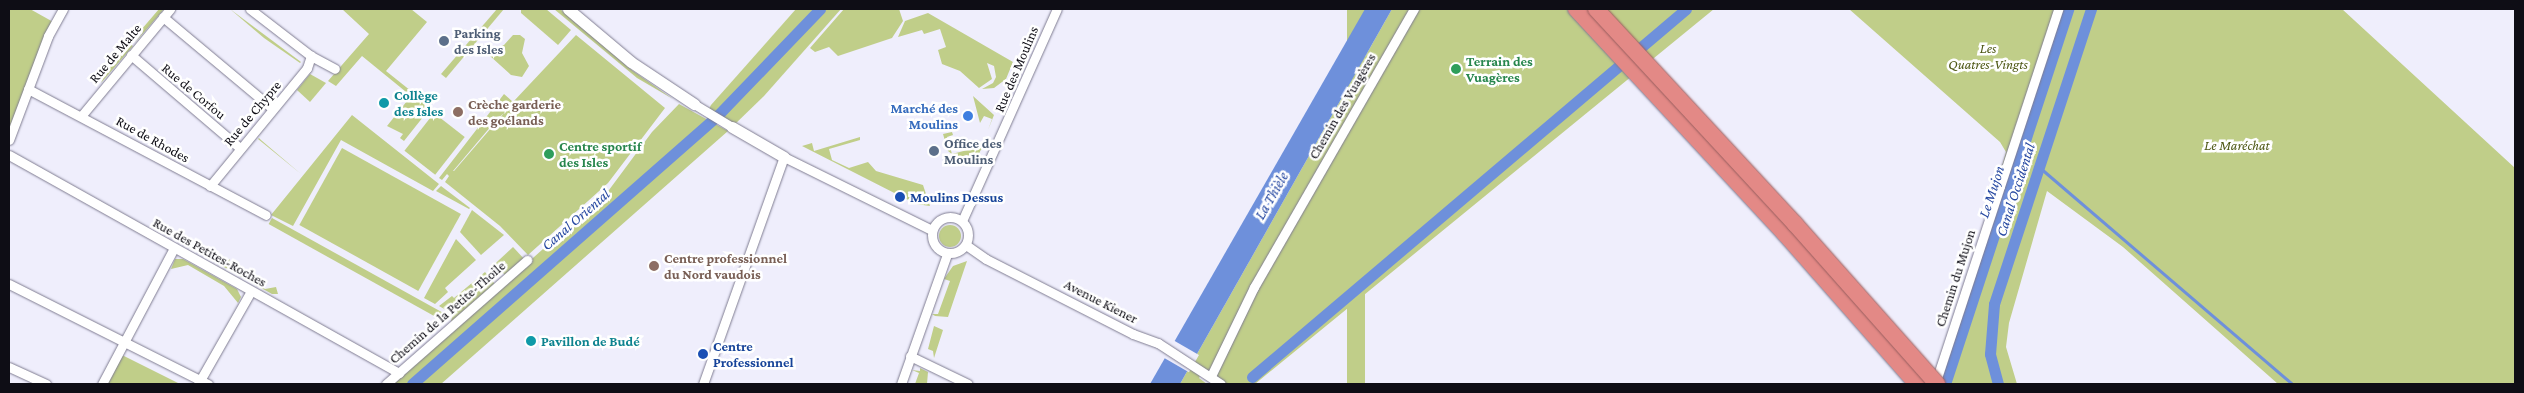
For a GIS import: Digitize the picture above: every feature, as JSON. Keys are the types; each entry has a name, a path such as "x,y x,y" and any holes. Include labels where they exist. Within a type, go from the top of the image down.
{"highway":[{"path":"1576,9 1785,234 1917,384"},
{"path":"1596,9 1796,224 1936,384"}],"street":[{"path":"9,140 48,36 63,9"},
{"name":"Rue de Malte","path":"82,115 170,9"},
{"path":"250,9 311,56 334,68"},
{"path":"568,9 631,62 732,128 784,157 932,230"},
{"name":"Rue des Moulins","path":"962,221 1057,9"},
{"name":"Chemin des Vuagères","path":"1207,373 1414,9"},
{"name":"Chemin du Mujon","path":"1936,384 2058,9"},
{"path":"163,17 273,108"},
{"name":"Rue de Corfou","path":"131,56 240,148"},
{"name":"Rue de Chypre","path":"210,186 307,68 311,56"},
{"name":"Rue de Rhodes","path":"28,88 82,115 266,215"},
{"name":"Rue des Petites-Roches","path":"9,155 399,373"},
{"path":"703,384 784,157"},
{"path":"944,218 962,221 968,234 966,245 958,252 947,254 936,248 932,230 944,218"},
{"name":"Avenue Kiener","path":"966,245 986,259 1133,334 1158,343 1207,373 1221,384"},
{"path":"102,384 174,248"},
{"path":"901,384 947,254"},
{"name":"Chemin de la Petite-Thoile","path":"386,384 527,260"},
{"path":"9,284 202,383 251,291"},
{"path":"910,356 968,384"},
{"path":"9,367 46,384"}],"green space":[{"path":"9,9 30,9 55,23 9,140"},
{"path":"159,9 164,9 134,44 143,32 141,30"},
{"path":"230,9 301,62 264,38"},
{"path":"342,9 411,9 427,22 386,71 431,107 404,141 400,138 403,134 387,126 411,96 362,56 336,86 328,81 369,34"},
{"path":"497,9 504,9 446,78 441,74"},
{"path":"521,9 546,9 571,30 558,45 521,13"},
{"path":"554,9 560,9 633,71 673,99 637,78"},
{"path":"796,9 841,9 764,96 732,127 709,109 711,105"},
{"path":"844,9 899,9 903,21 892,38 838,56 829,47 815,52 810,48"},
{"path":"1347,9 1365,9 1365,384 1347,384"},
{"path":"1392,9 1714,9 1255,384 1221,384 1203,370 1199,378 1207,384 1180,384"},
{"name":"Le Maréchat","path":"1849,9 2342,9 2515,168 2515,384 2278,384 2123,247 2047,191 2009,323 2006,347 2017,384 1940,384 2006,152 2000,142"},
{"path":"928,13 1013,62 1006,79 994,88 982,89 993,83 996,77 994,66 987,63 992,79 979,88 960,71 942,64 938,50 946,47 940,29 924,34 922,30 898,37 905,21"},
{"path":"513,35 520,35 525,39 522,53 529,66 522,77 511,75 490,56 494,49 504,45"},
{"name":"Centre sportif des Isles","path":"576,35 665,108 608,183 528,255 500,226 445,182 449,176 447,174 442,180 439,178 504,94 513,102","holes":["504,113 454,171 492,125 488,122 493,116 497,119"]},
{"path":"129,43 133,46 101,83 107,69"},
{"path":"310,74 326,83 310,102 297,90"},
{"path":"973,96 994,115 988,130 992,119 984,116 980,123"},
{"path":"679,104 728,131 441,384 392,384 609,190 652,132"},
{"path":"434,113 465,137 435,175 404,151"},
{"path":"352,115 439,184 433,191 341,140 293,226 271,215"},
{"path":"952,132 953,135 947,137 952,154 983,146 976,159 967,155 957,158 948,151 943,134"},
{"path":"860,137 860,140 829,149 832,160 849,168 868,162 876,171 923,185 930,206 916,204 802,146 812,143 814,151"},
{"path":"258,139 261,140 301,174"},
{"path":"342,148 461,214 418,291 299,225"},
{"path":"441,186 470,208 436,191"},
{"path":"472,210 504,235 481,255 460,232"},
{"path":"272,218 444,314 441,320 269,224"},
{"path":"946,225 954,225 961,232 961,240 954,247 946,247 939,240 939,232"},
{"path":"456,239 476,260 445,288 448,292 435,304 424,298"},
{"path":"513,247 524,259 506,276 495,264"},
{"path":"175,259 183,259 237,289 241,297 238,303 224,286 188,265 171,269"},
{"path":"230,259 227,267 231,266 246,278 250,277 265,289 276,287 278,294 272,294 222,266"},
{"path":"967,261 948,317 935,316 932,314 938,314 950,281 944,279 953,266"},
{"path":"485,272 495,284 450,325 453,314 439,306 452,296 454,298"},
{"path":"934,326 943,330 934,358 933,351 928,349"},
{"path":"122,355 180,384 107,384"},
{"path":"920,368 928,372 927,384 915,384 919,373 912,370 920,371"}],"water":[{"name":"La Thièle","path":"1365,9 1392,9 1180,384 1150,384"}],"pier":[{"path":"1173,340 1199,355 1189,372 1163,357"}],"waterway":[{"name":"Canal Oriental","path":"412,384 716,117 820,9"},
{"path":"1252,377 1686,9"},
{"name":"Le Mujon","path":"1945,384 2068,9"},
{"name":"Canal Occidental","path":"1998,384 1990,354 1994,304 2091,9"},
{"path":"2039,167 2292,384"}],"place":[{"name":"Parking des Isles","path":"444,41"},
{"name":"Terrain des Vuagères","path":"1456,69"},
{"name":"Collège des Isles","path":"384,103"},
{"name":"Crèche garderie des goélands","path":"458,112"},
{"name":"Marché des Moulins","path":"968,116"},
{"name":"Office des Moulins","path":"934,151"},
{"name":"Centre sportif des Isles","path":"549,154"},
{"name":"Moulins Dessus","path":"900,197"},
{"name":"Centre professionnel du Nord vaudois","path":"654,266"},
{"name":"Pavillon de Budé","path":"531,341"},
{"name":"Centre Professionnel","path":"703,354"}],"park label":[{"name":"Les Quatres-Vingts","path":"1988,56"}]}
